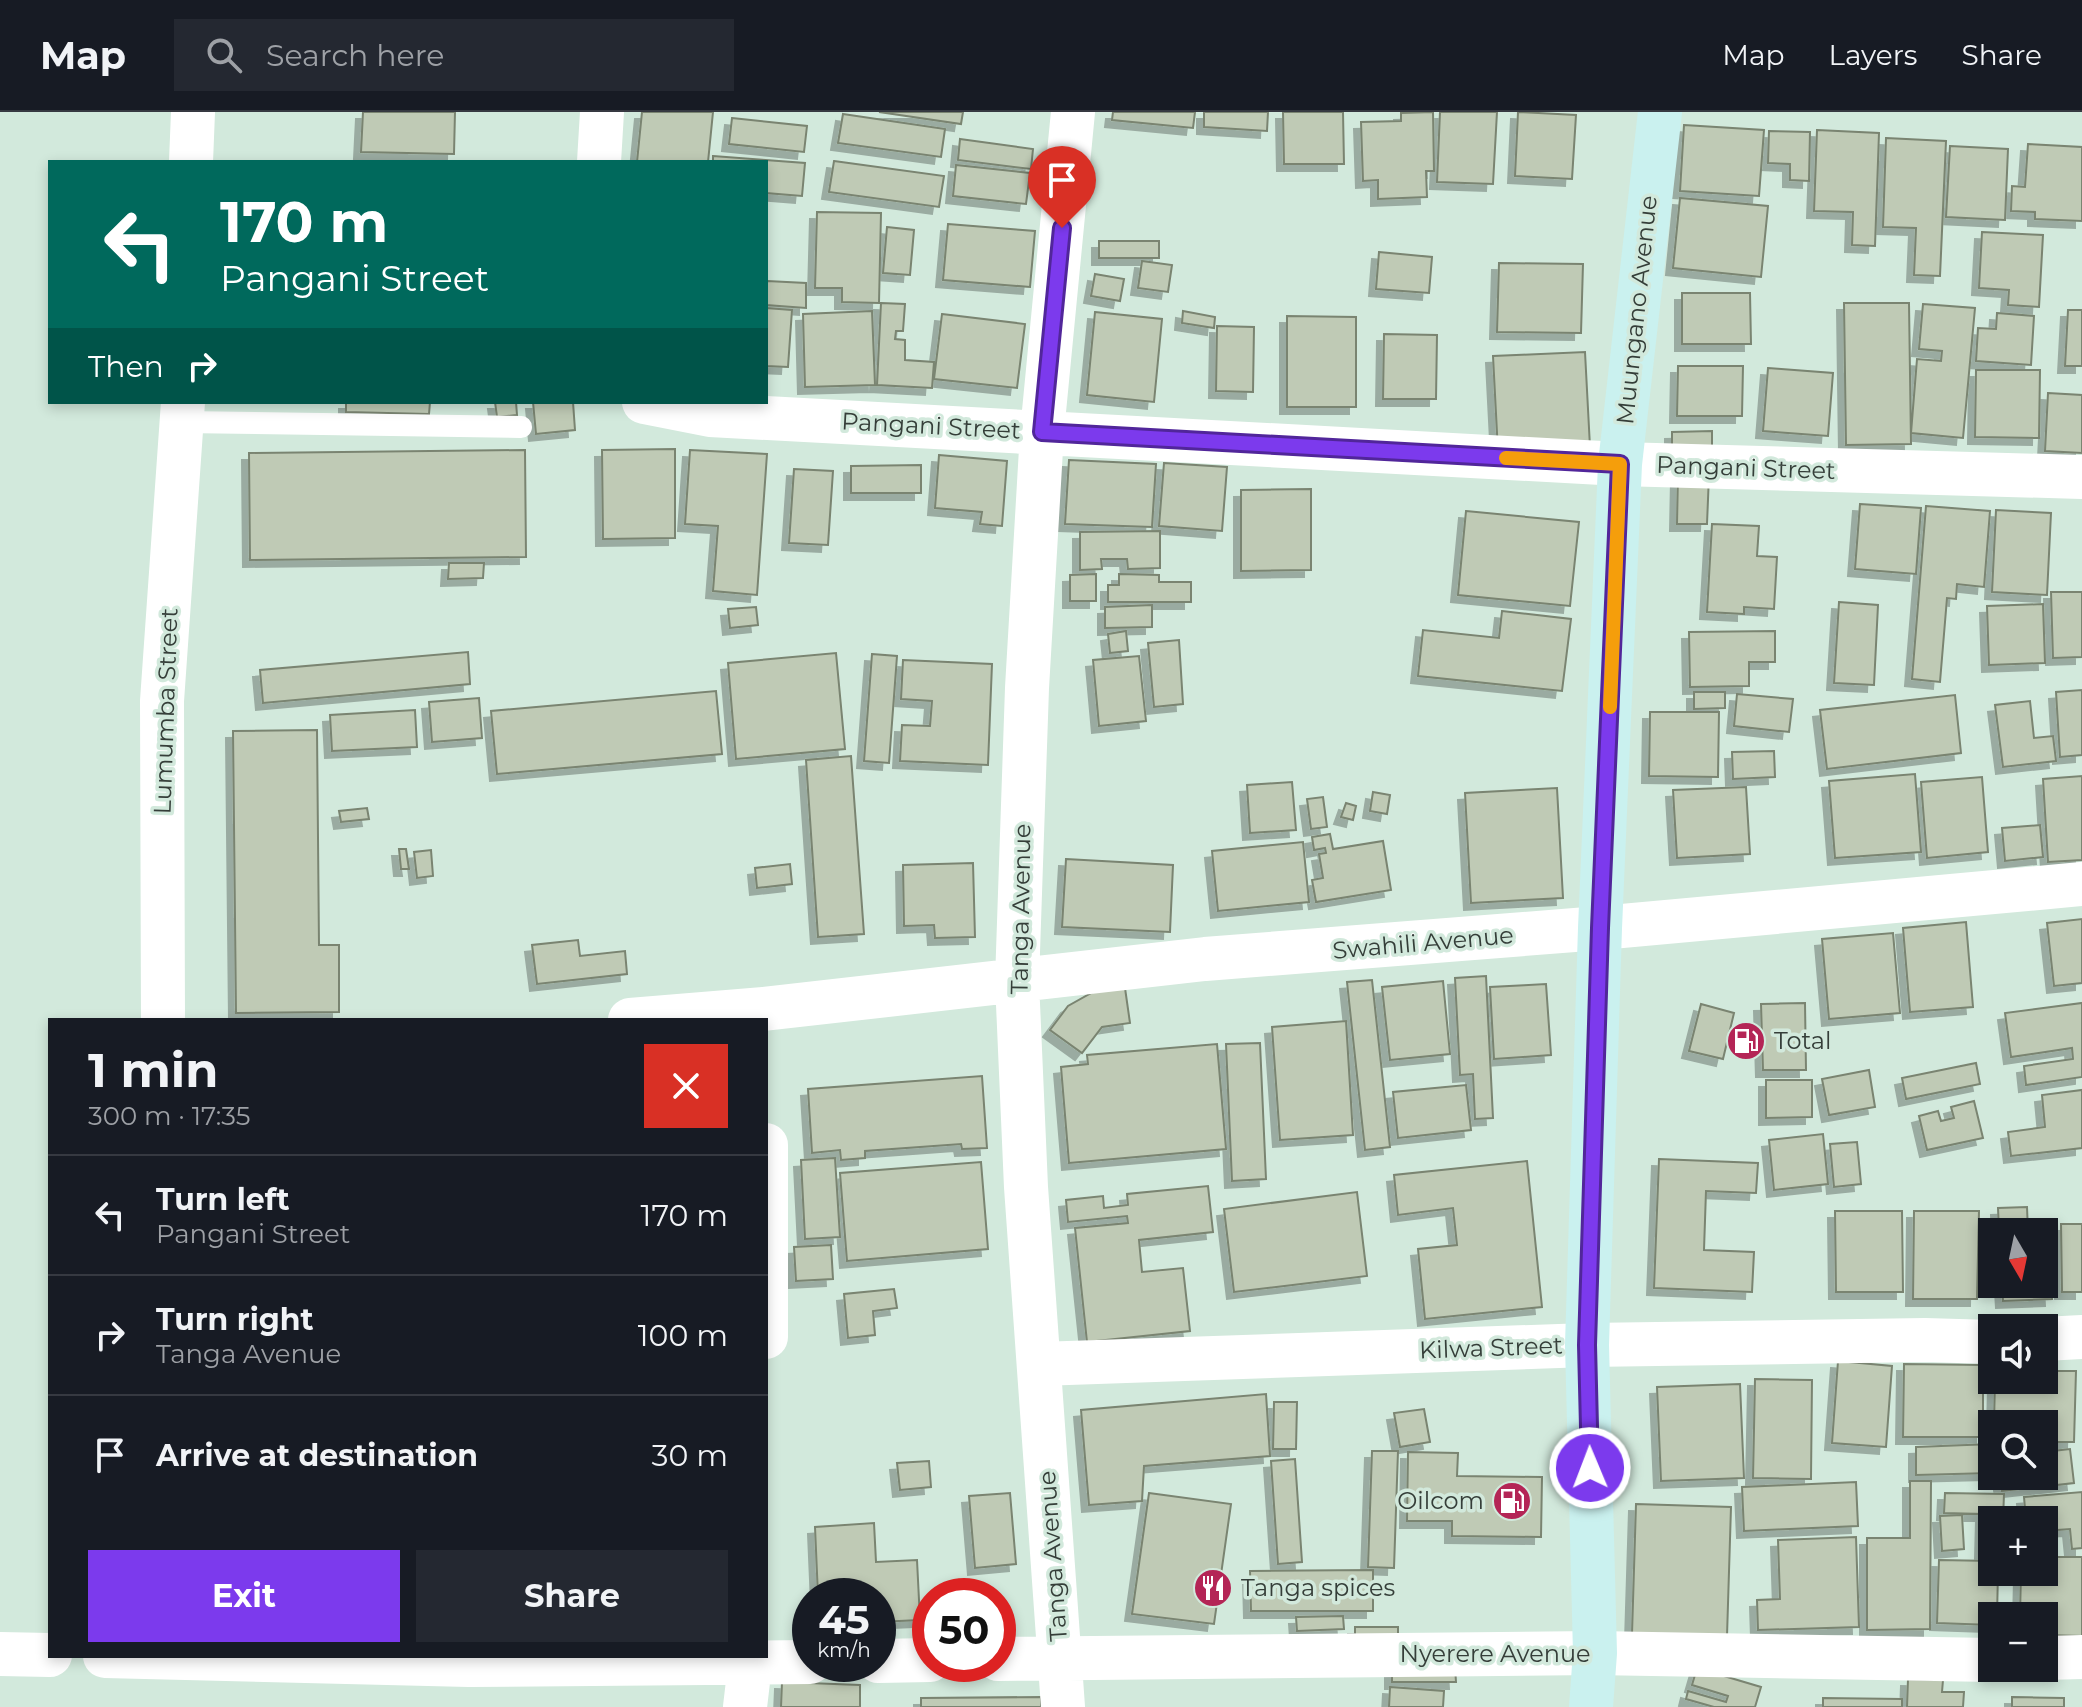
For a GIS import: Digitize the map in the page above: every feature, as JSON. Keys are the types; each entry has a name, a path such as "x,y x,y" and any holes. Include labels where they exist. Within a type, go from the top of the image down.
{"main road":[{"name":"Muungano Avenue","path":"1591,1707 1595,1653 1587,1345 1600,928 1620,464 1660,112"}],"street":[{"path":"191,160 193,112"},
{"path":"599,160 602,112"},
{"name":"Tanga Avenue","path":"1063,1707 1026,1187 1017,981 1027,688 1042,432 1073,112"},
{"name":"Pangani Street","path":"654,404 710,415 1620,464 2082,477"},
{"name":"Lumumba Street","path":"163,1018 162,701 182,412"},
{"name":"Swahili Avenue","path":"764,1014 1205,959 1600,928 2082,884"},
{"path":"675,1018 764,1014"},
{"path":"2058,1338 2082,1337"},
{"name":"Kilwa Street","path":"1039,1364 1587,1345 1978,1342"},
{"name":"Nyerere Avenue","path":"1016,1659 1595,1653 1978,1660"},
{"path":"0,1654 48,1655"},
{"path":"2058,1658 2082,1657"},
{"path":"186,1658 469,1665 751,1659 792,1661"},
{"path":"745,1707 751,1659"}],"lane":[{"path":"182,412 521,427"}],"building":[{"path":"363,112 455,112 454,154 361,152"},
{"path":"642,112 713,112 708,160 637,160"},
{"path":"879,112 963,112 961,124"},
{"path":"1113,112 1195,112 1193,128 1112,120"},
{"path":"1204,112 1268,112 1267,131 1204,127"},
{"path":"1283,112 1343,112 1344,164 1284,164"},
{"path":"1433,112 1434,171 1426,171 1427,197 1378,199 1378,180 1363,181 1361,122 1401,121 1401,113"},
{"path":"1440,112 1497,112 1493,184 1437,182"},
{"path":"1518,112 1576,115 1572,179 1515,176"},
{"path":"843,114 945,129 941,157 838,143"},
{"path":"732,118 807,126 804,152 729,144"},
{"path":"1684,125 1764,130 1759,196 1680,191"},
{"path":"1817,130 1879,133 1875,246 1852,245 1853,212 1814,211"},
{"path":"1769,131 1810,132 1809,181 1790,180 1790,164 1768,163"},
{"path":"1886,138 1946,141 1940,276 1914,275 1916,228 1883,227"},
{"path":"960,139 1033,149 1031,169 958,160"},
{"path":"2028,144 2082,147 2082,221 2035,219 2035,212 2011,211 2012,186 2025,187"},
{"path":"1950,146 2008,149 2005,220 1946,217"},
{"path":"713,156 766,160 713,160"},
{"path":"768,160 805,163 802,196 768,193"},
{"path":"834,161 944,176 939,207 829,192"},
{"path":"956,165 1030,173 1026,204 953,196"},
{"path":"1680,198 1768,206 1761,277 1673,268"},
{"path":"817,212 881,213 879,303 842,302 842,288 815,288"},
{"path":"948,224 1035,231 1030,287 943,280"},
{"path":"887,227 914,230 910,275 883,273"},
{"path":"1982,232 2043,235 2039,307 2008,305 2009,290 1979,288"},
{"path":"1099,241 1159,241 1159,258 1099,258"},
{"path":"1379,252 1432,257 1429,293 1376,289"},
{"path":"1142,261 1172,265 1168,292 1138,288"},
{"path":"1499,263 1583,264 1581,333 1497,332"},
{"path":"1095,274 1124,279 1120,301 1091,296"},
{"path":"768,281 806,283 806,308 768,305"},
{"path":"1682,293 1750,293 1751,344 1682,344"},
{"path":"881,303 905,304 903,331 896,331 895,339 905,340 905,360 934,362 932,388 877,385"},
{"path":"1844,303 1909,303 1911,444 1846,445"},
{"path":"1923,304 1975,308 1963,438 1911,433 1917,359 1941,361 1942,351 1919,349"},
{"path":"768,308 792,310 788,367 768,366"},
{"path":"2068,310 2082,310 2082,366 2065,366"},
{"path":"872,311 875,385 805,387 803,314"},
{"path":"1183,311 1215,317 1214,328 1182,323"},
{"path":"1095,312 1162,319 1154,402 1087,395"},
{"path":"1997,313 2034,316 2031,365 1976,361 1978,328 1996,329"},
{"path":"942,314 1025,324 1017,388 934,379"},
{"path":"1287,316 1356,317 1356,407 1287,407"},
{"path":"1217,326 1254,327 1253,392 1216,391"},
{"path":"1384,334 1437,335 1436,399 1383,399"},
{"path":"1585,352 1590,447 1498,452 1493,356"},
{"path":"1678,366 1743,366 1742,416 1677,416"},
{"path":"1768,368 1833,373 1828,436 1763,431"},
{"path":"1976,370 2040,370 2039,438 1975,437"},
{"path":"2048,393 2082,395 2082,453 2045,451"},
{"path":"346,404 430,404 429,414 346,412"},
{"path":"495,404 516,404 517,415 497,417"},
{"path":"533,404 573,404 575,430 536,434"},
{"path":"1712,431 1712,458 1672,459 1672,432"},
{"path":"675,449 675,538 603,539 602,450"},
{"path":"525,450 526,557 250,560 249,453"},
{"path":"690,450 767,454 757,595 713,591 718,526 685,524"},
{"path":"939,455 1007,461 1002,526 980,524 982,512 935,508"},
{"path":"1069,460 1156,464 1152,527 1065,524"},
{"path":"1164,463 1227,467 1222,531 1159,526"},
{"path":"921,465 921,493 851,493 851,466"},
{"path":"794,469 833,471 828,545 789,543"},
{"path":"1678,474 1709,475 1707,524 1677,524"},
{"path":"1311,489 1311,570 1241,571 1241,490"},
{"path":"1860,504 1921,508 1916,574 1855,569"},
{"path":"1926,506 1990,511 1984,587 1957,584 1956,599 1947,598 1940,682 1912,679"},
{"path":"1996,510 2051,513 2047,595 1992,592"},
{"path":"1466,511 1579,522 1570,606 1458,595"},
{"path":"1712,524 1759,526 1757,556 1777,557 1774,609 1744,607 1744,614 1707,612"},
{"path":"1160,531 1160,568 1128,569 1127,559 1101,559 1102,569 1080,570 1080,532"},
{"path":"449,563 484,563 483,578 448,579"},
{"path":"1096,574 1096,601 1070,601 1070,575"},
{"path":"1119,574 1159,575 1159,582 1191,582 1191,602 1108,602 1108,585 1119,585"},
{"path":"2051,592 2082,592 2082,657 2053,658"},
{"path":"1839,602 1878,605 1874,685 1834,683"},
{"path":"2043,604 2045,663 1989,665 1987,606"},
{"path":"1152,605 1152,627 1105,628 1105,607"},
{"path":"756,607 758,625 730,628 728,609"},
{"path":"1502,611 1571,619 1562,691 1418,676 1423,630 1499,638"},
{"path":"1126,631 1128,651 1110,653 1108,634"},
{"path":"1775,631 1775,662 1749,662 1749,686 1690,687 1689,632"},
{"path":"1179,640 1183,704 1154,707 1148,643"},
{"path":"468,652 470,684 263,703 260,670"},
{"path":"836,653 845,749 736,759 728,663"},
{"path":"872,654 897,656 889,763 864,761"},
{"path":"1139,656 1146,721 1099,726 1093,660"},
{"path":"903,660 992,664 988,765 900,761 902,725 930,726 932,701 901,699"},
{"path":"2082,690 2082,755 2060,757 2056,692"},
{"path":"716,691 722,754 497,774 491,711"},
{"path":"1694,692 1725,692 1725,708 1694,709"},
{"path":"1737,694 1793,699 1789,732 1734,726"},
{"path":"1955,695 1961,753 1827,769 1820,710"},
{"path":"479,698 482,738 432,742 429,702"},
{"path":"2030,701 2034,738 2053,736 2056,761 2003,767 1995,705"},
{"path":"415,710 417,747 332,751 330,715"},
{"path":"1650,712 1719,712 1718,777 1649,776"},
{"path":"317,730 319,945 339,945 339,1012 236,1013 233,731"},
{"path":"1774,751 1775,777 1733,779 1732,752"},
{"path":"851,756 864,934 818,937 806,760"},
{"path":"1915,774 1921,852 1835,858 1829,781"},
{"path":"2082,776 2082,860 2048,862 2043,779"},
{"path":"1982,777 1988,852 1927,858 1921,782"},
{"path":"1292,782 1296,830 1250,833 1247,785"},
{"path":"1746,787 1750,854 1677,858 1673,790"},
{"path":"1557,788 1563,898 1471,903 1465,793"},
{"path":"1373,792 1390,795 1387,814 1370,811"},
{"path":"1323,797 1327,827 1311,829 1307,799"},
{"path":"1346,803 1356,806 1353,820 1341,817"},
{"path":"367,808 369,819 341,822 339,811"},
{"path":"2040,825 2043,857 2005,861 2002,828"},
{"path":"1330,834 1333,849 1383,841 1391,890 1316,902 1312,880 1323,878 1319,854 1326,853 1325,848 1314,850 1312,837"},
{"path":"1303,842 1309,902 1218,911 1212,851"},
{"path":"399,849 406,849 409,869 401,869"},
{"path":"431,850 433,876 417,878 414,852"},
{"path":"1066,859 1173,865 1170,932 1062,927"},
{"path":"973,863 975,937 935,938 934,925 904,926 903,865"},
{"path":"790,864 792,884 757,888 755,868"},
{"path":"2082,919 2082,983 2054,986 2047,923"},
{"path":"1966,922 1973,1007 1910,1012 1903,928"},
{"path":"1893,933 1900,1013 1829,1019 1822,939"},
{"path":"578,940 580,956 625,951 627,974 537,984 532,945"},
{"path":"1486,976 1493,1118 1475,1119 1473,1074 1460,1075 1455,978"},
{"path":"1372,980 1390,1147 1365,1150 1347,982"},
{"path":"1443,981 1450,1054 1390,1060 1382,987"},
{"path":"1546,984 1551,1055 1494,1059 1490,987"},
{"path":"1125,988 1130,1023 1102,1027 1082,1053 1050,1030 1068,1006 1093,992"},
{"path":"1805,1003 1806,1070 1763,1070 1761,1004"},
{"path":"2082,1003 2082,1077 2026,1085 2024,1066 2073,1059 2072,1048 2011,1057 2005,1013"},
{"path":"1701,1004 1734,1013 1723,1059 1689,1051"},
{"path":"1346,1021 1353,1135 1280,1140 1272,1027"},
{"path":"1260,1043 1266,1179 1232,1181 1226,1044"},
{"path":"1217,1044 1226,1149 1069,1163 1061,1067 1088,1064 1087,1055"},
{"path":"1976,1063 1980,1084 1906,1099 1902,1078"},
{"path":"1869,1070 1875,1107 1829,1115 1822,1079"},
{"path":"982,1076 987,1148 962,1149 961,1144 865,1151 865,1158 841,1160 840,1150 812,1153 808,1089"},
{"path":"1766,1080 1812,1080 1812,1117 1766,1118"},
{"path":"1466,1085 1471,1130 1398,1138 1393,1092"},
{"path":"2082,1090 2082,1148 2011,1156 2008,1132 2045,1127 2042,1095"},
{"path":"1974,1101 1983,1138 1927,1150 1919,1116 1938,1111 1941,1121 1954,1118 1951,1107"},
{"path":"1823,1134 1828,1184 1774,1190 1769,1140"},
{"path":"1857,1142 1861,1184 1834,1187 1830,1144"},
{"path":"835,1158 840,1237 805,1239 801,1160"},
{"path":"1659,1159 1758,1163 1756,1193 1706,1191 1704,1250 1754,1252 1752,1292 1654,1288"},
{"path":"1527,1161 1542,1307 1425,1319 1418,1249 1457,1245 1453,1208 1398,1215 1394,1175"},
{"path":"981,1162 988,1249 847,1261 840,1173"},
{"path":"1208,1186 1213,1232 1139,1240 1142,1272 1183,1268 1190,1331 1087,1342 1075,1228 1128,1223 1127,1216 1068,1222 1066,1200 1103,1196 1104,1208 1128,1205 1127,1194"},
{"path":"1357,1192 1367,1276 1234,1292 1224,1209"},
{"path":"2027,1207 2027,1218 1998,1218 1998,1208"},
{"path":"1835,1211 1902,1211 1903,1292 1836,1292"},
{"path":"1914,1211 1979,1211 1977,1299 1913,1299"},
{"path":"2061,1224 2082,1224 2082,1292 2062,1292"},
{"path":"831,1245 833,1279 796,1281 794,1247"},
{"path":"894,1289 897,1308 873,1311 875,1335 848,1338 844,1294"},
{"path":"2003,1298 2052,1299 2003,1301"},
{"path":"1838,1361 1892,1366 1886,1447 1832,1443"},
{"path":"1904,1364 1978,1365 1978,1394 1983,1394 1983,1410 1978,1410 1978,1437 1903,1437"},
{"path":"2058,1371 2076,1371 2074,1442 2058,1442 2058,1410 1994,1410 1995,1394 2058,1394"},
{"path":"1755,1379 1812,1380 1811,1479 1753,1478"},
{"path":"1740,1384 1744,1478 1661,1481 1657,1387"},
{"path":"1266,1394 1270,1456 1144,1466 1142,1501 1089,1505 1081,1410"},
{"path":"1274,1402 1297,1402 1296,1449 1273,1449"},
{"path":"1424,1409 1430,1442 1400,1447 1394,1413"},
{"path":"1978,1445 1978,1473 1916,1475 1916,1447"},
{"path":"2070,1449 2074,1483 2058,1485 2058,1450"},
{"path":"1372,1451 1398,1451 1394,1568 1368,1567"},
{"path":"1408,1452 1458,1453 1457,1476 1542,1477 1541,1537 1452,1536 1452,1521 1407,1521"},
{"path":"1295,1459 1302,1562 1278,1564 1271,1461"},
{"path":"929,1461 931,1487 900,1490 897,1463"},
{"path":"1910,1481 1931,1481 1930,1629 1867,1630 1867,1538 1910,1538"},
{"path":"1856,1482 1858,1526 1744,1531 1742,1487"},
{"path":"2082,1492 2082,1548 2072,1549 2070,1529 2058,1530 2058,1506 2025,1506 2024,1497"},
{"path":"1010,1493 1016,1564 975,1568 969,1496"},
{"path":"1149,1493 1231,1504 1214,1624 1132,1614"},
{"path":"1945,1493 2004,1494 2004,1506 1978,1506 1978,1514 1944,1513"},
{"path":"1636,1504 1731,1507 1727,1636 1632,1634"},
{"path":"1962,1515 1964,1549 1942,1551 1940,1516"},
{"path":"874,1523 876,1562 917,1560 918,1578 912,1578 912,1620 896,1621 896,1578 817,1578 815,1527"},
{"path":"1856,1537 1859,1627 1758,1630 1757,1600 1780,1599 1778,1540"},
{"path":"2058,1557 2082,1557 2082,1636 2058,1635 2058,1602 2020,1602 2021,1586 2058,1586"},
{"path":"1939,1560 1978,1561 1978,1586 1998,1586 1997,1602 1978,1602 1978,1624 1937,1623"},
{"path":"1373,1570 1373,1611 1251,1611 1250,1571"},
{"path":"1343,1616 1344,1629 1297,1631 1296,1617"},
{"path":"1355,1627 1398,1627 1398,1645 1355,1645"},
{"path":"1392,1667 1455,1667 1456,1682 1392,1682"},
{"path":"1697,1668 1761,1687 1755,1707 1714,1707 1686,1699 1688,1691 1726,1702 1728,1696 1692,1685"},
{"path":"1908,1679 1943,1680 1942,1692 1964,1692 1963,1707 1907,1707"},
{"path":"782,1682 860,1685 860,1707 781,1707"},
{"path":"1390,1687 1444,1691 1443,1707 1389,1707"},
{"path":"1041,1697 1041,1707 921,1707 921,1698"},
{"path":"2012,1697 2064,1698 2064,1707 2012,1707"},
{"path":"1823,1698 1902,1699 1902,1707 1823,1707"}],"slow traffic":[{"path":"1506,458 1620,464 1610,707"}],"place":[{"name":"Total","path":"1746,1041"},
{"name":"Oilcom","path":"1512,1501"},
{"name":"Tanga spices","path":"1213,1588"}],"route":[{"path":"1062,228 1042,432 1620,464 1600,928 1587,1345 1590,1468"}]}
